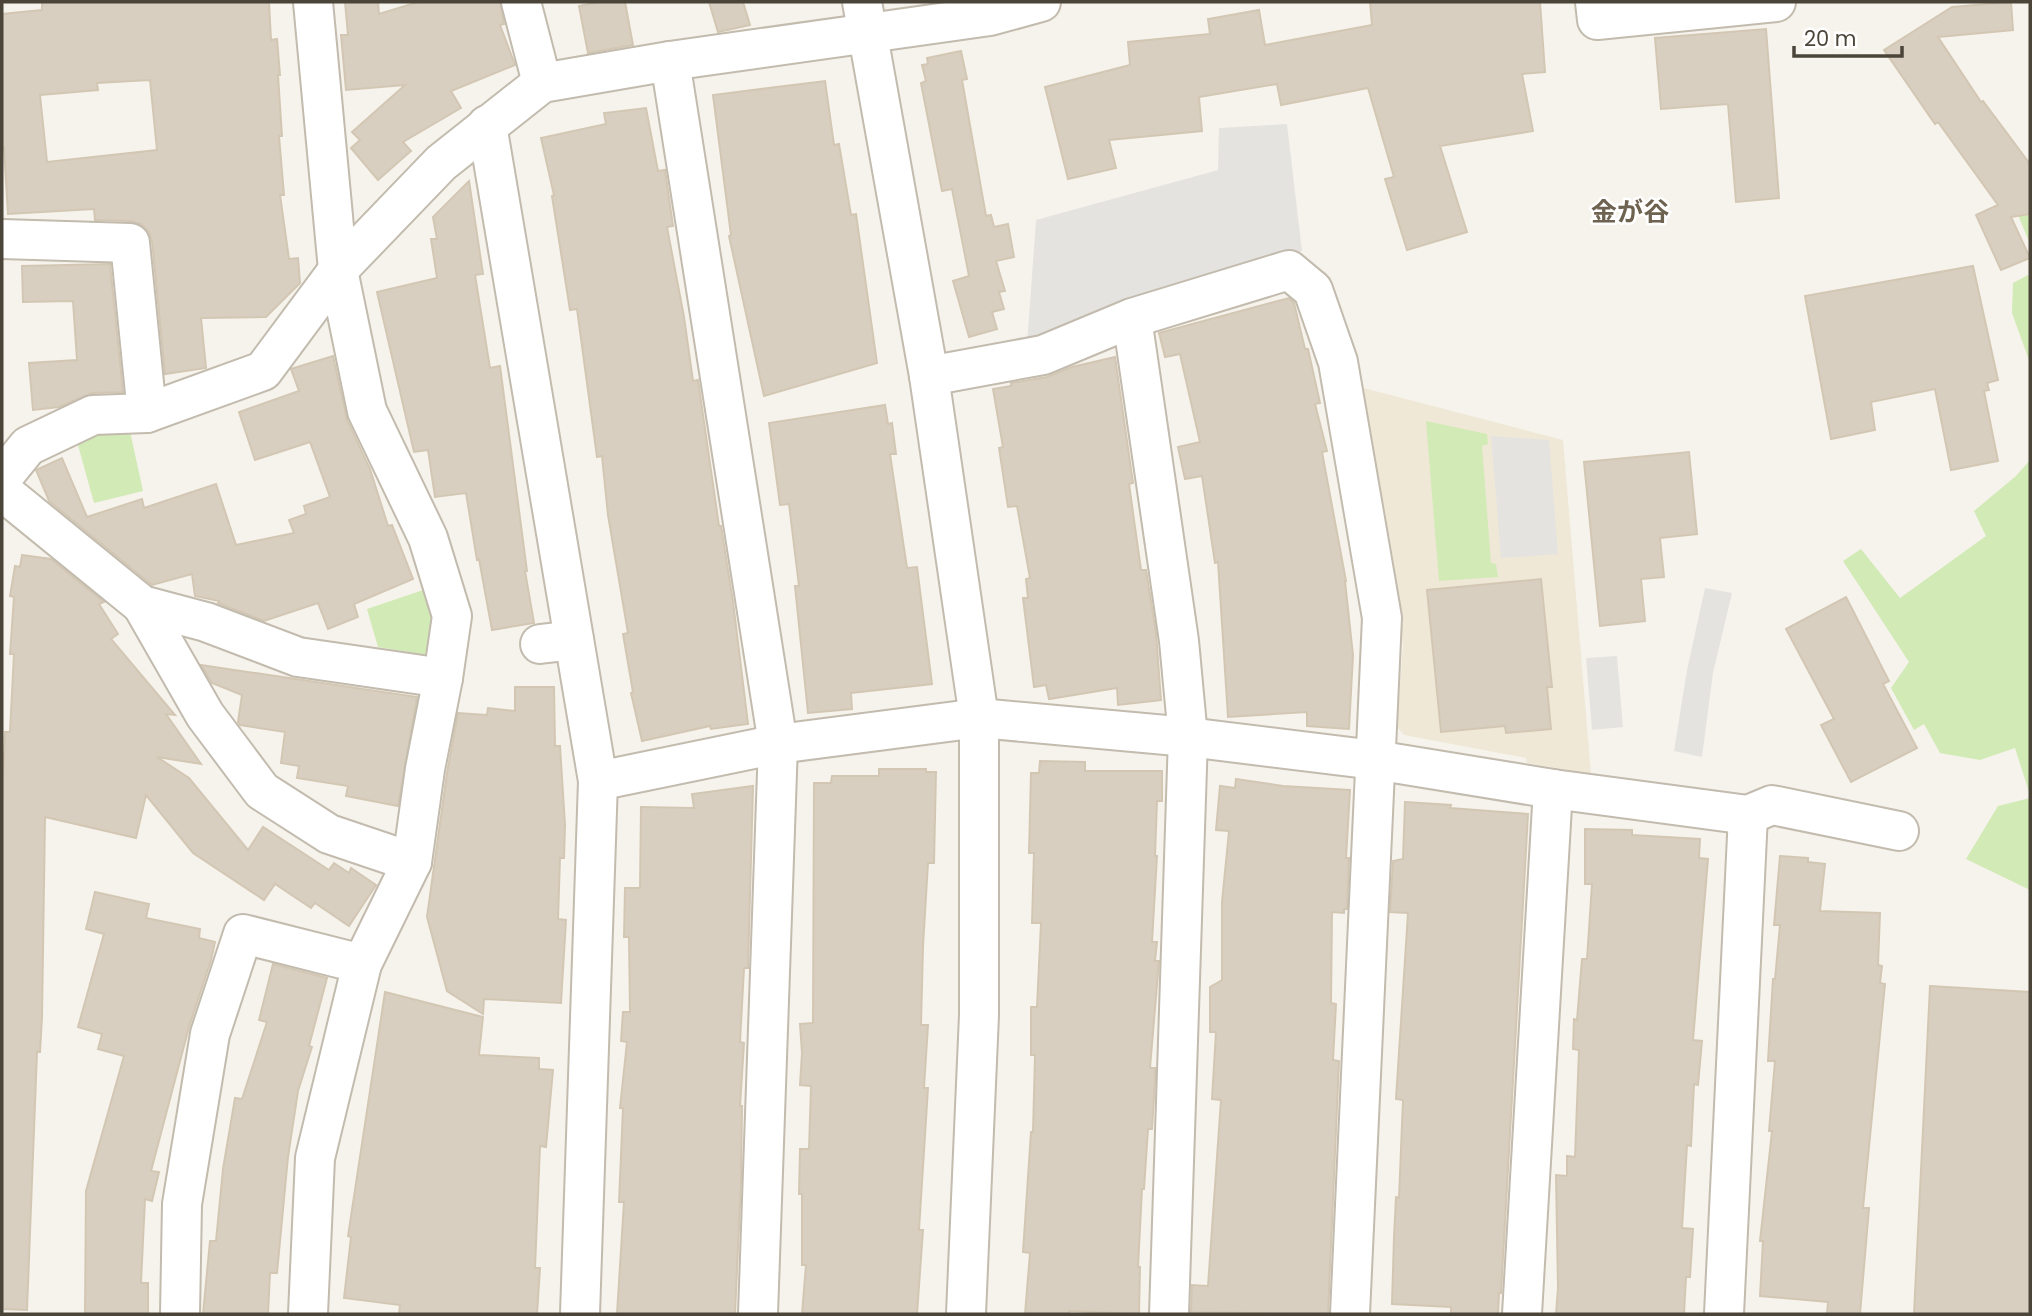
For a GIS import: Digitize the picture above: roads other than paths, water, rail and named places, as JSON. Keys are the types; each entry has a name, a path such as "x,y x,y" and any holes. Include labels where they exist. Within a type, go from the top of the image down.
{"street":[{"path":"308,1314 315,1158 362,964 412,862 425,769 456,660 452,616 428,538 367,411 338,270 313,2"},
{"path":"521,2 542,82"},
{"path":"2,478 28,446 93,415 147,413 263,371 338,270 441,163 542,82 670,61 865,17 989,16 1041,2"},
{"path":"1595,2 1597,20 1776,2"},
{"path":"865,17 929,376 979,718 979,1015 965,1314"},
{"path":"670,61 778,744 758,1314"},
{"path":"487,125 557,642 598,781 580,1314"},
{"path":"2,239 130,243 147,413"},
{"path":"929,376 1043,355 1132,318 1289,270 1313,290 1338,362 1382,618 1350,1314"},
{"path":"1132,318 1179,641 1188,737 1169,1314"},
{"path":"2,491 142,605 205,715 262,791 329,834 412,862"},
{"path":"142,605 206,622 298,657 456,660"},
{"path":"598,781 778,744 979,718 1188,737 1375,760 1553,789 1748,815 1772,805 1899,831"},
{"path":"1522,1314 1553,789"},
{"path":"1724,1314 1748,815"},
{"path":"180,1314 182,1204 210,1034 243,934 362,964"}],"district":[{"name":"金が谷","path":"1630,212"}]}
